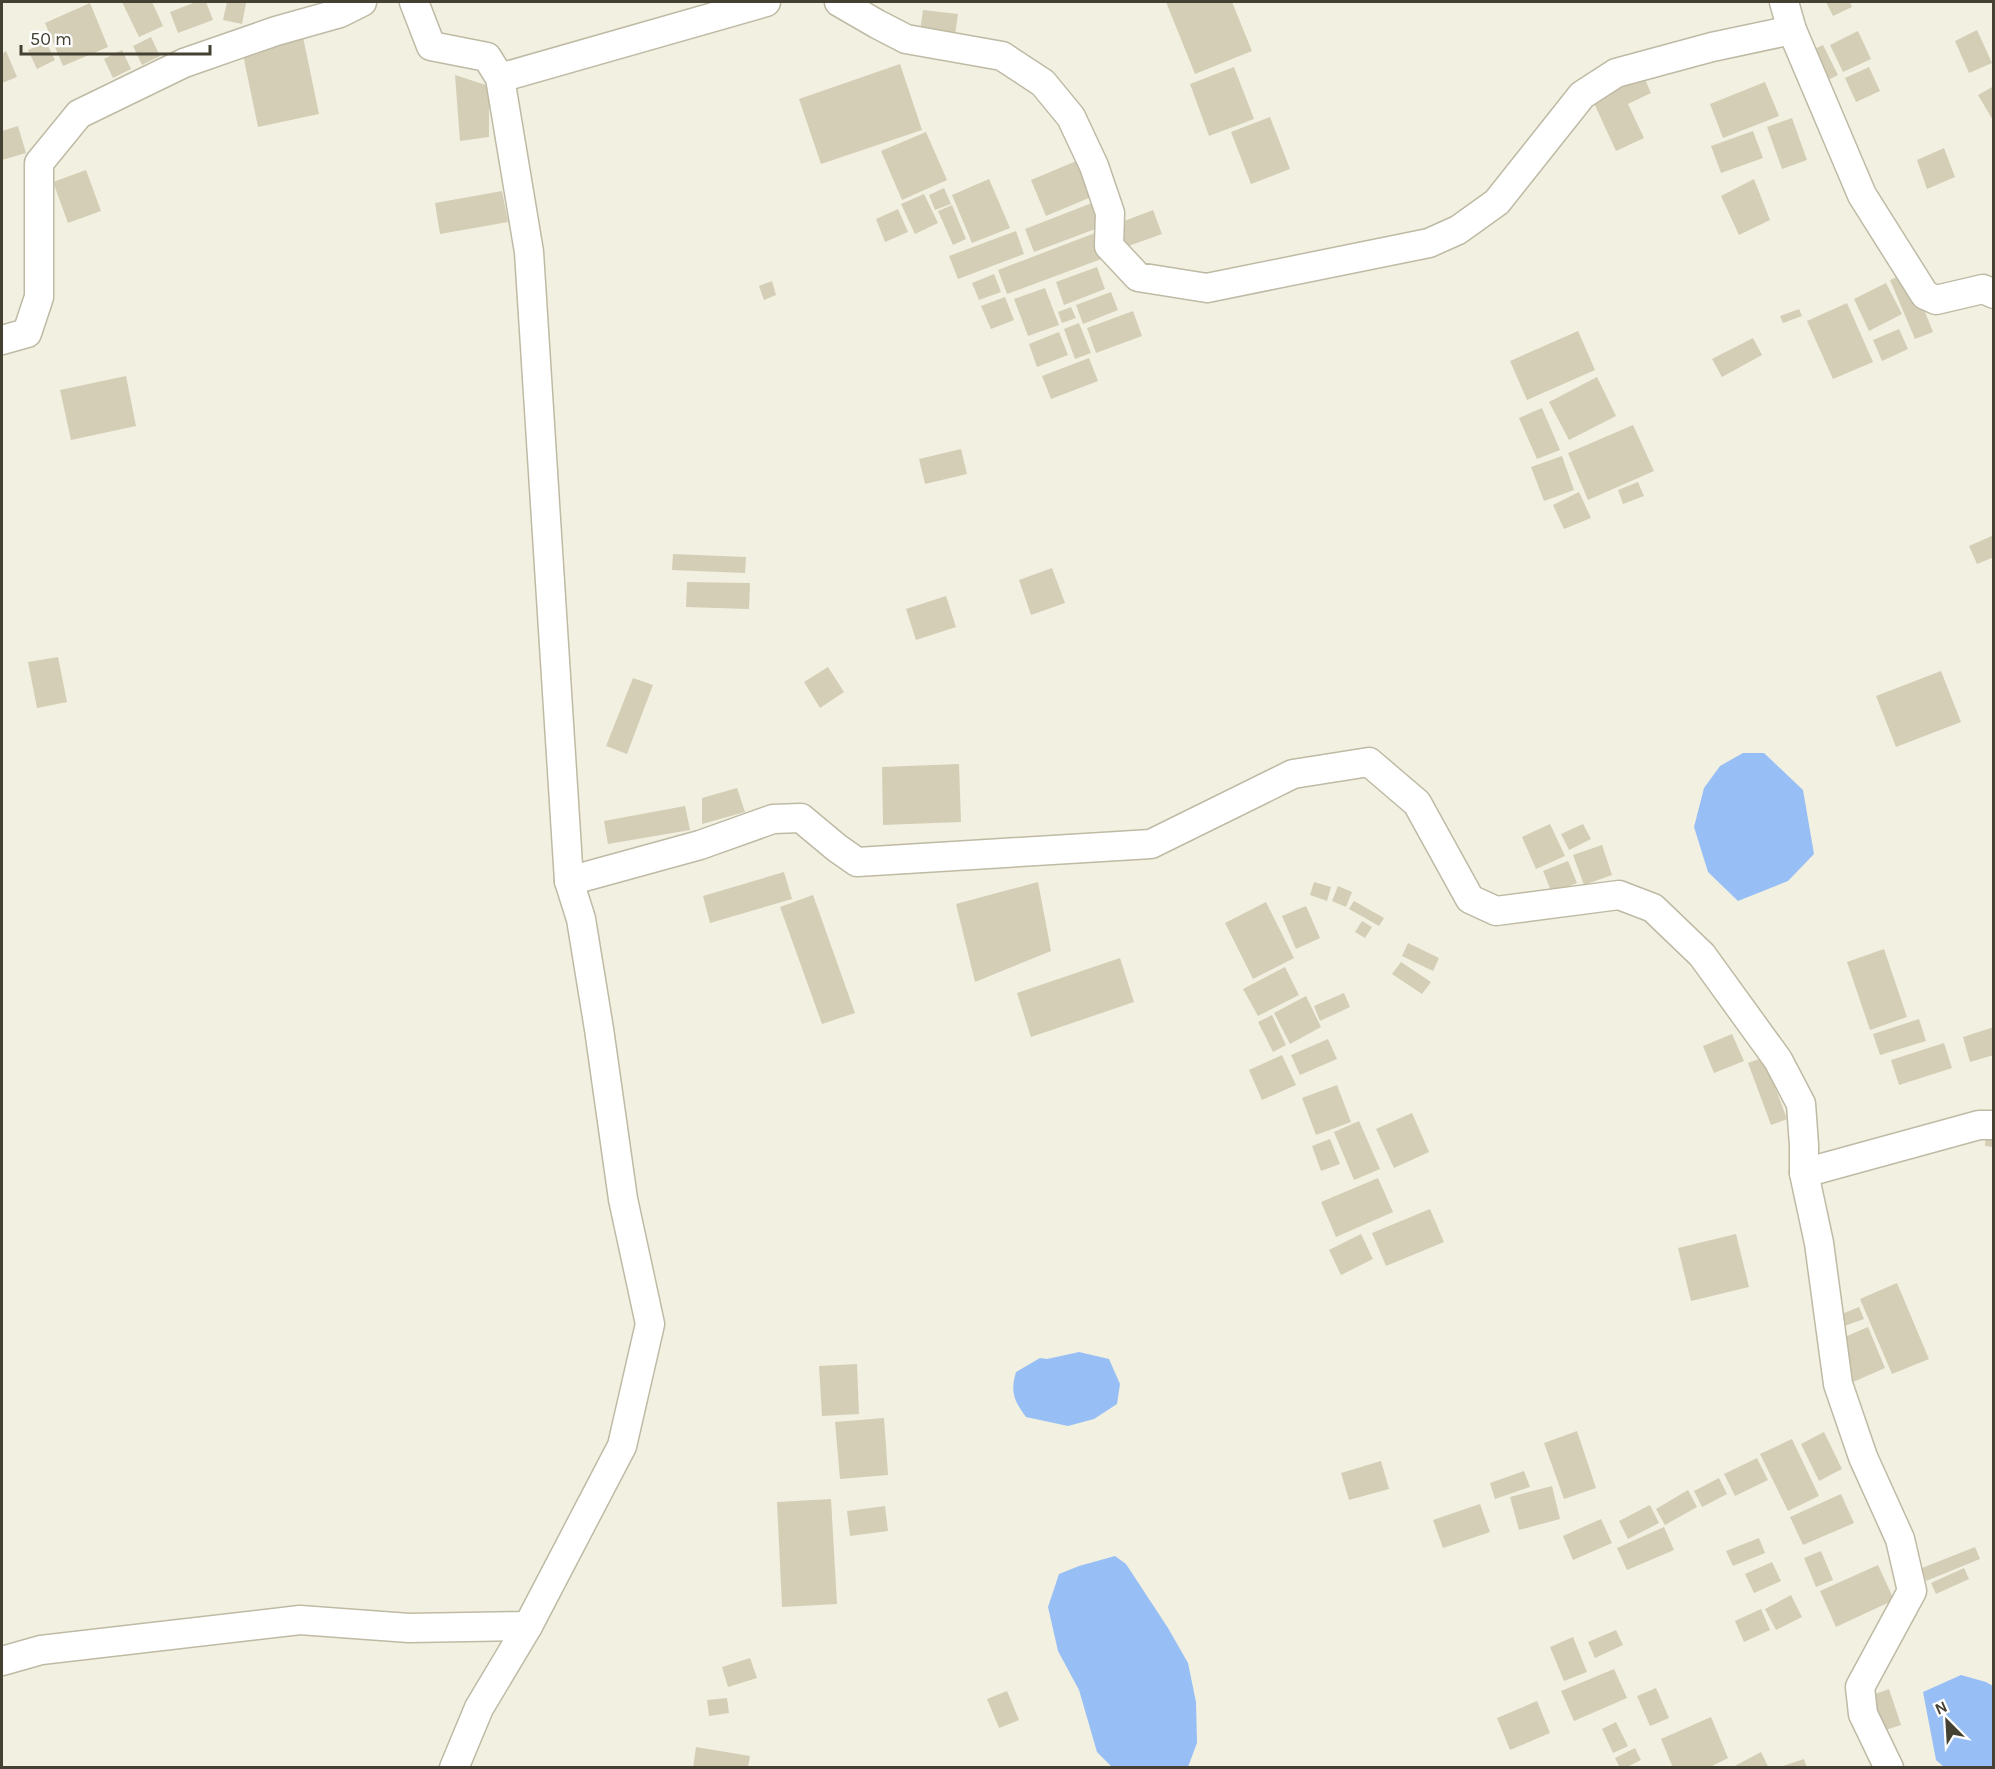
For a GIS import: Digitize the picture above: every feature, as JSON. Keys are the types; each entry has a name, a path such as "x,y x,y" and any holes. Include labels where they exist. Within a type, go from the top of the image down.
{"street":[{"path":"2,340 27,333 39,297 39,164 79,114 184,63 276,31 340,13 362,2"},
{"path":"414,2 431,46 487,57 500,78 530,252 569,881 581,919 623,1199 650,1324 622,1446 528,1626 479,1708 454,1767"},
{"path":"500,78 766,2"},
{"path":"839,2 906,39 1002,56 1043,83 1071,117 1094,166 1110,213 1109,246 1138,277 1207,288 1429,243 1458,230 1497,202 1582,95 1616,73 1712,47 1792,30"},
{"path":"1784,2 1792,30 1862,195 1925,295 1936,300 1983,289 1994,294"},
{"path":"569,881 700,845 773,819 801,818 857,862 1150,844 1293,774 1369,762 1417,802 1470,899 1496,910 1619,895 1653,908 1702,956 1778,1060 1801,1104 1804,1173 1819,1243 1838,1384 1863,1457 1900,1539 1912,1591 1860,1686 1863,1714 1889,1767"},
{"path":"1804,1173 1979,1125 1994,1125"},
{"path":"2,1661 41,1650 300,1620 409,1628 528,1626"}],"water":[{"path":"1743,753 1764,753 1803,790 1814,854 1788,881 1738,901 1708,872 1694,827 1704,788 1720,766"},
{"path":"1079,1352 1109,1359 1120,1384 1117,1404 1094,1419 1068,1426 1026,1417 1014,1396 1013,1385 1016,1372 1040,1358 1047,1359"},
{"path":"1115,1556 1126,1564 1188,1663 1196,1702 1197,1743 1188,1767 1112,1767 1097,1752 1079,1690 1058,1651 1048,1607 1059,1574"},
{"path":"1961,1675 1993,1686 1993,1767 1944,1767 1936,1760 1923,1692"}],"building":[{"path":"122,2 152,2 163,26 139,37"},
{"path":"196,2 206,2 213,20 178,33 170,12"},
{"path":"227,2 246,3 242,24 223,20"},
{"path":"1166,2 1232,2 1252,51 1195,74"},
{"path":"1826,2 1850,2 1852,7 1833,16"},
{"path":"90,3 108,47 63,66 45,23"},
{"path":"923,10 958,14 955,36 920,31"},
{"path":"1977,30 1992,63 1969,73 1955,41"},
{"path":"1858,31 1871,59 1843,72 1830,45"},
{"path":"151,37 160,56 142,65 133,46"},
{"path":"303,37 319,114 258,127 242,50"},
{"path":"46,42 55,60 37,69 28,50"},
{"path":"1823,45 1838,75 1826,81 1810,51"},
{"path":"122,50 131,69 113,78 104,59"},
{"path":"6,51 17,77 2,83 2,54"},
{"path":"900,64 922,130 821,164 799,99"},
{"path":"1234,67 1254,119 1209,136 1190,84"},
{"path":"1869,67 1880,91 1856,102 1845,78"},
{"path":"455,75 489,86 489,137 460,141"},
{"path":"1644,77 1651,93 1628,104 1644,138 1616,151 1593,101"},
{"path":"1765,82 1779,116 1723,138 1710,104"},
{"path":"1994,86 1994,122 1978,95"},
{"path":"1270,117 1290,169 1251,184 1231,132"},
{"path":"1792,118 1807,160 1782,169 1767,127"},
{"path":"18,126 26,153 2,160 2,131"},
{"path":"1753,131 1763,158 1721,173 1711,146"},
{"path":"926,132 947,180 902,200 881,151"},
{"path":"1944,148 1955,177 1927,189 1917,160"},
{"path":"1081,159 1096,195 1046,216 1031,180"},
{"path":"86,170 101,211 68,223 53,182"},
{"path":"989,179 1010,228 972,243 952,195"},
{"path":"1754,179 1770,220 1739,235 1721,196"},
{"path":"944,188 951,204 935,210 929,195"},
{"path":"502,191 508,222 440,234 435,203"},
{"path":"924,194 938,223 915,234 901,204"},
{"path":"1097,201 1106,225 1034,252 1025,229"},
{"path":"952,205 966,239 953,245 938,211"},
{"path":"898,209 908,232 885,242 876,219"},
{"path":"1153,210 1162,234 1123,248 1114,225"},
{"path":"1016,231 1024,254 958,279 949,256"},
{"path":"1095,233 1104,258 1007,294 998,270"},
{"path":"1097,267 1105,289 1064,305 1056,282"},
{"path":"1909,272 1933,332 1915,339 1890,280"},
{"path":"994,274 1001,292 979,300 972,283"},
{"path":"772,281 776,295 764,300 759,286"},
{"path":"1886,283 1902,314 1869,331 1854,299"},
{"path":"1045,288 1059,325 1028,336 1014,299"},
{"path":"1111,292 1118,310 1083,324 1076,305"},
{"path":"1005,297 1014,320 991,329 981,306"},
{"path":"1847,303 1873,362 1833,379 1807,321"},
{"path":"1071,307 1076,318 1062,323 1058,312"},
{"path":"1799,309 1802,316 1783,323 1780,316"},
{"path":"1133,311 1142,336 1096,353 1087,328"},
{"path":"1079,323 1091,353 1075,359 1064,329"},
{"path":"1899,329 1908,349 1882,361 1873,340"},
{"path":"1578,331 1595,370 1527,400 1510,361"},
{"path":"1059,332 1068,355 1037,367 1029,344"},
{"path":"1753,338 1762,355 1722,377 1712,359"},
{"path":"1089,358 1098,381 1051,399 1042,376"},
{"path":"126,376 136,426 71,440 60,390"},
{"path":"1597,377 1616,416 1569,440 1549,402"},
{"path":"1542,408 1560,450 1537,459 1519,418"},
{"path":"1633,425 1654,471 1588,500 1568,453"},
{"path":"961,449 967,474 925,484 919,459"},
{"path":"1562,456 1574,490 1544,501 1531,467"},
{"path":"1638,482 1644,496 1623,504 1618,490"},
{"path":"1579,492 1591,518 1564,529 1553,505"},
{"path":"1994,535 1994,557 1977,564 1969,546"},
{"path":"673,554 746,557 745,573 672,570"},
{"path":"1052,568 1065,603 1031,615 1019,580"},
{"path":"687,582 750,583 749,609 686,607"},
{"path":"946,596 956,627 916,640 906,609"},
{"path":"58,657 67,702 37,708 28,662"},
{"path":"828,667 844,692 820,708 804,682"},
{"path":"1941,671 1961,722 1896,747 1876,696"},
{"path":"633,678 653,685 627,754 606,746"},
{"path":"959,764 961,822 883,825 882,767"},
{"path":"737,788 745,812 702,824 702,798"},
{"path":"685,806 690,830 608,844 604,821"},
{"path":"1550,824 1565,856 1536,869 1522,837"},
{"path":"1583,824 1591,839 1569,850 1561,834"},
{"path":"1602,845 1612,875 1584,885 1573,855"},
{"path":"1568,861 1577,883 1552,893 1543,871"},
{"path":"784,872 792,899 710,923 703,896"},
{"path":"1038,882 1051,951 975,982 956,904"},
{"path":"1314,882 1331,887 1327,901 1310,895"},
{"path":"1338,886 1352,892 1346,907 1332,901"},
{"path":"813,895 855,1013 822,1024 780,907"},
{"path":"1354,901 1384,918 1379,926 1349,909"},
{"path":"1266,902 1294,958 1253,979 1225,923"},
{"path":"1306,906 1320,938 1296,949 1282,916"},
{"path":"1362,921 1372,927 1365,938 1355,932"},
{"path":"1408,943 1439,958 1433,971 1402,956"},
{"path":"1884,949 1907,1017 1870,1030 1847,962"},
{"path":"1120,958 1134,1002 1031,1037 1017,993"},
{"path":"1401,962 1431,982 1422,994 1392,974"},
{"path":"1285,967 1299,995 1258,1016 1243,989"},
{"path":"1344,993 1350,1007 1320,1021 1314,1006"},
{"path":"1306,996 1321,1027 1290,1044 1274,1013"},
{"path":"1272,1015 1286,1045 1273,1052 1258,1022"},
{"path":"1919,1019 1926,1041 1880,1055 1873,1034"},
{"path":"1994,1027 1994,1055 1970,1062 1963,1037"},
{"path":"1732,1034 1744,1061 1714,1073 1703,1046"},
{"path":"1328,1039 1337,1059 1300,1075 1291,1055"},
{"path":"1944,1043 1952,1068 1899,1085 1891,1060"},
{"path":"1282,1055 1296,1085 1262,1100 1249,1070"},
{"path":"1764,1057 1787,1119 1771,1125 1748,1063"},
{"path":"1337,1085 1351,1122 1316,1135 1302,1098"},
{"path":"1412,1113 1429,1152 1394,1168 1376,1129"},
{"path":"1359,1121 1380,1169 1354,1180 1334,1132"},
{"path":"1986,1135 1994,1136 1994,1147 1985,1146"},
{"path":"1330,1139 1340,1164 1321,1171 1312,1146"},
{"path":"1378,1178 1393,1212 1336,1237 1321,1202"},
{"path":"1430,1209 1444,1242 1386,1266 1372,1233"},
{"path":"1361,1234 1373,1259 1341,1275 1329,1250"},
{"path":"1736,1234 1749,1287 1691,1301 1678,1248"},
{"path":"1897,1283 1929,1359 1892,1374 1860,1299"},
{"path":"1859,1307 1864,1319 1839,1328 1834,1317"},
{"path":"1868,1327 1885,1368 1853,1382 1835,1341"},
{"path":"857,1364 859,1414 822,1416 819,1366"},
{"path":"884,1418 888,1475 840,1479 835,1422"},
{"path":"1577,1431 1596,1488 1564,1499 1544,1443"},
{"path":"1824,1432 1842,1469 1819,1481 1801,1444"},
{"path":"1792,1439 1819,1496 1788,1511 1760,1454"},
{"path":"1757,1458 1768,1480 1735,1496 1724,1474"},
{"path":"1381,1461 1389,1489 1349,1500 1341,1473"},
{"path":"1524,1471 1530,1487 1495,1499 1490,1483"},
{"path":"1719,1478 1727,1494 1702,1507 1694,1491"},
{"path":"1552,1486 1560,1519 1519,1530 1510,1497"},
{"path":"1688,1490 1697,1507 1665,1525 1656,1509"},
{"path":"1841,1494 1854,1523 1803,1545 1790,1517"},
{"path":"831,1499 837,1604 782,1607 777,1502"},
{"path":"1480,1504 1490,1532 1443,1548 1433,1520"},
{"path":"1650,1505 1659,1523 1628,1539 1619,1521"},
{"path":"885,1506 888,1531 850,1536 847,1511"},
{"path":"1601,1519 1612,1543 1573,1560 1563,1536"},
{"path":"1664,1527 1674,1550 1627,1570 1617,1548"},
{"path":"1759,1538 1765,1553 1733,1566 1726,1551"},
{"path":"1975,1547 1980,1559 1926,1581 1922,1568"},
{"path":"1821,1551 1833,1580 1816,1587 1804,1558"},
{"path":"1772,1562 1781,1581 1754,1593 1745,1574"},
{"path":"1878,1565 1894,1600 1836,1627 1820,1591"},
{"path":"1964,1568 1969,1579 1936,1594 1931,1583"},
{"path":"1791,1595 1802,1617 1776,1630 1765,1609"},
{"path":"1761,1609 1770,1630 1744,1642 1735,1621"},
{"path":"1616,1630 1623,1645 1595,1658 1588,1642"},
{"path":"1573,1637 1587,1672 1564,1681 1550,1647"},
{"path":"750,1658 757,1678 728,1687 722,1667"},
{"path":"1614,1669 1627,1698 1574,1721 1561,1691"},
{"path":"1656,1688 1669,1718 1650,1726 1637,1696"},
{"path":"1889,1689 1901,1725 1879,1732 1867,1697"},
{"path":"1007,1691 1019,1720 999,1728 987,1699"},
{"path":"727,1698 729,1713 709,1716 707,1700"},
{"path":"1537,1701 1550,1733 1510,1750 1497,1718"},
{"path":"1711,1717 1728,1758 1708,1768 1673,1768 1661,1739"},
{"path":"1616,1722 1628,1746 1613,1753 1602,1729"},
{"path":"696,1747 750,1756 748,1768 693,1768"},
{"path":"1635,1748 1641,1760 1620,1768 1615,1758"},
{"path":"1761,1752 1769,1768 1731,1768"},
{"path":"1804,1759 1807,1768 1780,1768 1780,1767"}]}
